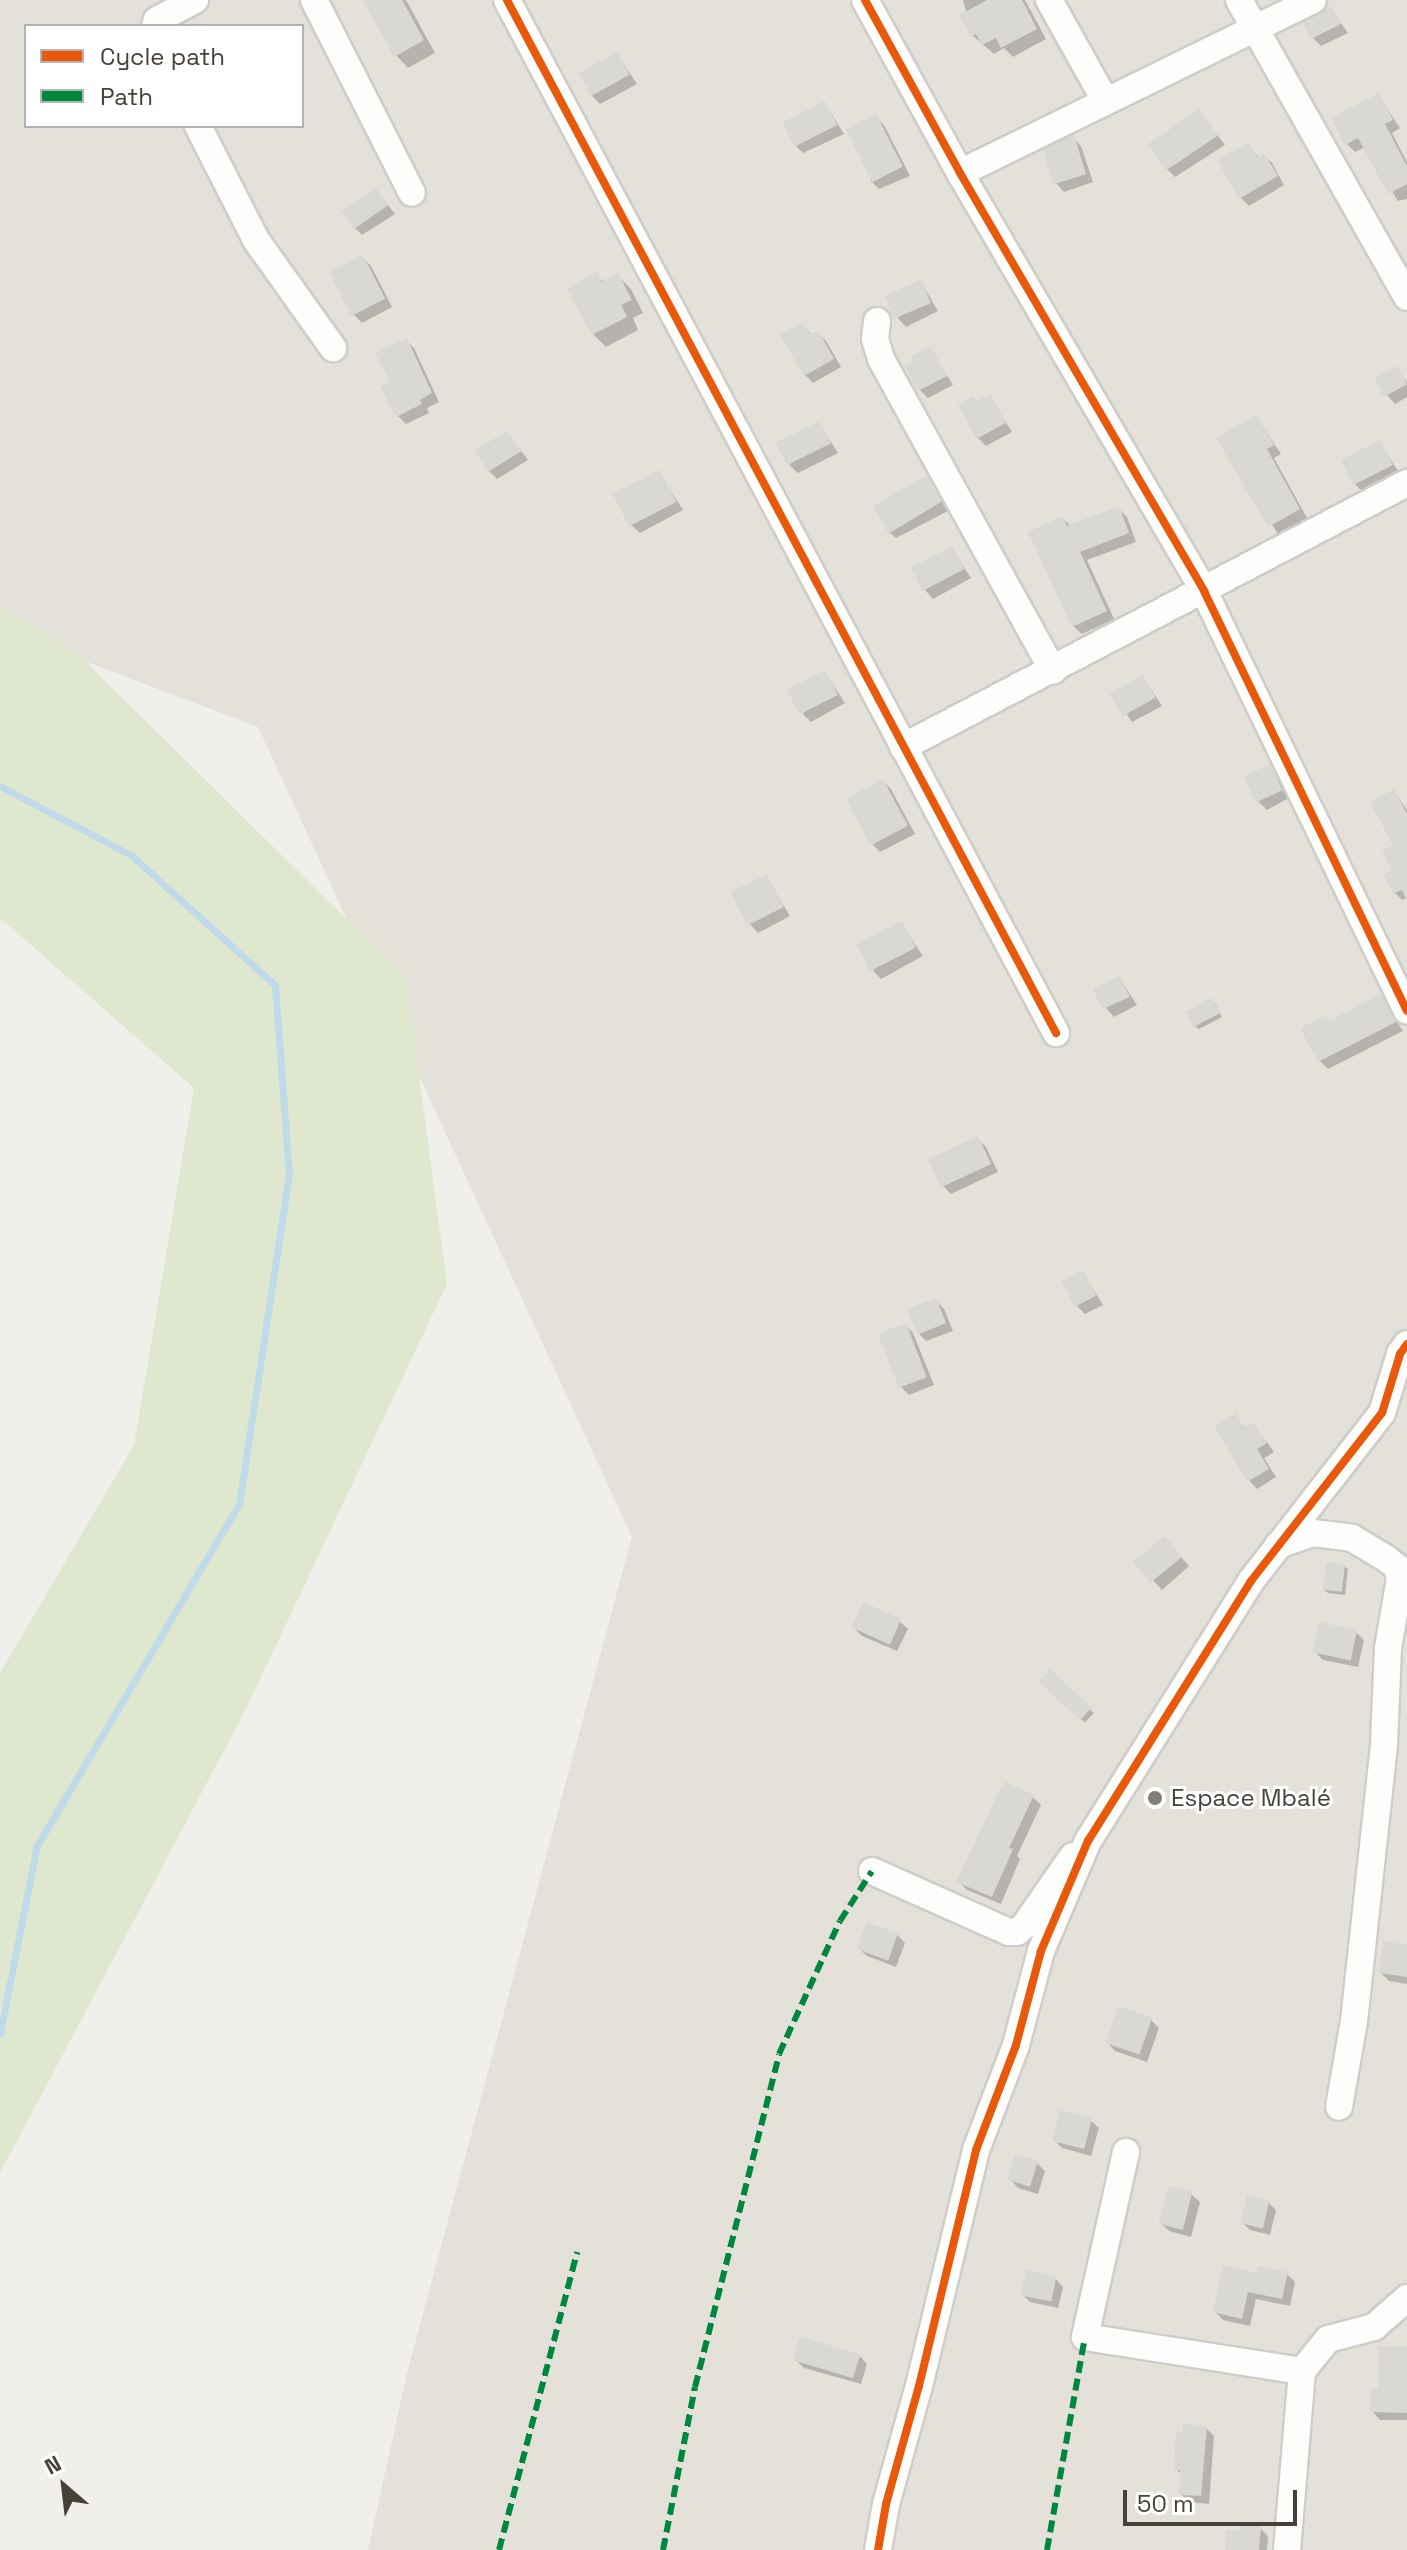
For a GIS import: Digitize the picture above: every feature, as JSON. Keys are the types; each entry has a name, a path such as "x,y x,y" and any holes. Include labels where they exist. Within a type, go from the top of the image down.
{"street":[{"path":"156,24 157,20 195,0"},
{"path":"314,0 412,193"},
{"path":"507,0 1056,1033"},
{"path":"865,0 960,173 1204,591 1407,1011"},
{"path":"1049,0 1105,100"},
{"path":"1239,0 1407,297"},
{"path":"960,173 1313,0"},
{"path":"199,128 256,240 333,348"},
{"path":"877,321 875,339 886,370 1053,671"},
{"path":"903,747 1407,483"},
{"path":"878,2550 886,2504 919,2386 976,2150 1016,2045 1041,1951 1088,1841 1223,1622 1278,1545 1382,1413 1400,1354 1407,1344"},
{"path":"1278,1545 1313,1533 1352,1538 1397,1567 1400,1578 1388,1648 1385,1732 1365,1924 1339,2107"},
{"path":"872,1871 1009,1932 1017,1932 1025,1925 1063,1867 1088,1841"},
{"path":"1126,2152 1085,2337 1302,2371"},
{"path":"1287,2550 1302,2371 1328,2339 1374,2327 1407,2298"}],"shaded area":[{"path":"0,0 1407,0 1407,2550 368,2550 407,2373 632,1537 258,727 0,629"}],"green space":[{"path":"0,606 76,652 406,978 447,1284 245,1711 0,2173 0,1673 134,1445 194,1088 0,918"}],"building":[{"path":"363,0 402,0 424,40 394,57"},
{"path":"987,0 1022,0 1037,29 1001,48 996,38 982,45 976,34 971,36 959,15"},
{"path":"1332,6 1341,24 1311,39 1302,21"},
{"path":"617,52 630,75 591,96 579,73"},
{"path":"1379,93 1393,120 1385,124 1407,166 1407,184 1388,194 1358,138 1345,145 1331,118"},
{"path":"825,101 837,125 794,147 782,123"},
{"path":"1200,109 1218,136 1166,171 1148,144"},
{"path":"876,114 903,167 872,182 846,129"},
{"path":"1074,135 1086,174 1053,184 1041,145"},
{"path":"1248,143 1257,157 1264,153 1278,176 1239,199 1217,160"},
{"path":"376,188 388,205 354,229 342,212"},
{"path":"363,255 385,299 351,316 329,272"},
{"path":"597,272 602,282 618,273 632,300 621,305 627,317 592,335 567,289"},
{"path":"921,280 931,303 894,319 884,296"},
{"path":"803,322 810,334 818,330 834,359 804,376 780,335"},
{"path":"407,338 432,393 420,400 422,404 396,417 380,387 390,382 375,353"},
{"path":"931,346 947,376 918,391 905,365 914,361 911,356"},
{"path":"1397,366 1407,385 1384,397 1374,378"},
{"path":"991,394 1006,423 976,439 958,404 973,396 976,401"},
{"path":"1256,415 1274,445 1267,449 1300,509 1268,527 1216,438"},
{"path":"820,421 831,443 787,465 776,442"},
{"path":"508,430 521,451 488,472 475,451"},
{"path":"1380,440 1393,465 1354,485 1341,460"},
{"path":"660,470 676,502 629,526 613,494"},
{"path":"926,475 942,502 889,534 873,507"},
{"path":"1119,506 1129,533 1080,552 1107,611 1072,627 1028,532 1063,516 1067,526"},
{"path":"952,546 964,569 923,591 911,568"},
{"path":"825,670 838,695 799,714 787,690"},
{"path":"1143,675 1156,698 1122,716 1110,693"},
{"path":"1270,764 1282,790 1256,803 1244,776"},
{"path":"883,779 908,826 871,846 846,799"},
{"path":"1394,789 1407,814 1407,900 1402,890 1393,894 1384,875 1392,870 1382,851 1393,845 1370,802"},
{"path":"767,874 784,907 747,926 730,893"},
{"path":"902,921 916,948 870,971 857,944"},
{"path":"1120,976 1130,997 1103,1010 1093,989"},
{"path":"1381,994 1396,1022 1318,1062 1300,1028 1326,1015 1329,1021"},
{"path":"1212,998 1220,1013 1193,1027 1186,1012"},
{"path":"978,1136 991,1164 941,1187 928,1159"},
{"path":"1083,1270 1096,1296 1075,1307 1062,1281"},
{"path":"936,1298 946,1323 917,1335 907,1310"},
{"path":"906,1323 927,1377 899,1388 878,1334"},
{"path":"1236,1413 1244,1428 1254,1422 1267,1443 1257,1449 1269,1469 1247,1482 1214,1426"},
{"path":"1165,1536 1182,1557 1150,1583 1133,1562"},
{"path":"1326,1562 1345,1564 1342,1592 1323,1590"},
{"path":"863,1602 901,1619 890,1645 852,1628"},
{"path":"1319,1622 1357,1630 1351,1660 1313,1652"},
{"path":"1050,1669 1092,1708 1080,1720 1038,1681"},
{"path":"1004,1781 1034,1795 1009,1848 1013,1849 992,1897 956,1882"},
{"path":"867,1922 898,1933 888,1961 857,1949"},
{"path":"1383,1941 1407,1945 1407,1977 1379,1973"},
{"path":"1118,2006 1152,2018 1139,2055 1105,2043"},
{"path":"1060,2110 1092,2118 1084,2149 1052,2141"},
{"path":"1015,2154 1038,2161 1030,2187 1007,2180"},
{"path":"1168,2186 1192,2192 1183,2230 1159,2224"},
{"path":"1247,2195 1269,2200 1263,2228 1240,2223"},
{"path":"1223,2265 1257,2273 1258,2266 1288,2272 1282,2299 1248,2292 1242,2319 1213,2312"},
{"path":"1026,2270 1056,2276 1051,2301 1021,2296"},
{"path":"800,2336 860,2354 853,2378 793,2360"},
{"path":"1379,2346 1407,2346 1407,2413 1370,2412 1370,2389 1378,2389"},
{"path":"1183,2424 1207,2426 1201,2496 1179,2495 1180,2470 1174,2470 1176,2431 1183,2432"},
{"path":"1240,2524 1261,2526 1259,2550 1225,2550 1226,2530 1240,2531"}],"waterway":[{"path":"0,786 131,855 275,985 289,1174 239,1504 37,1845 0,2033"}],"marked path":[{"path":"663,2550 695,2387 779,2054 840,1921 872,1871"},
{"path":"499,2550 577,2252"},
{"path":"1047,2550 1085,2337"}],"cycle path":[{"path":"507,0 1056,1033"},
{"path":"865,0 960,173 1204,591 1407,1011"},
{"path":"878,2550 886,2504 919,2386 976,2150 1016,2045 1041,1951 1088,1841 1251,1581 1382,1413 1400,1354 1407,1344"}],"place":[{"name":"Espace Mbalé","path":"1155,1798"}]}
